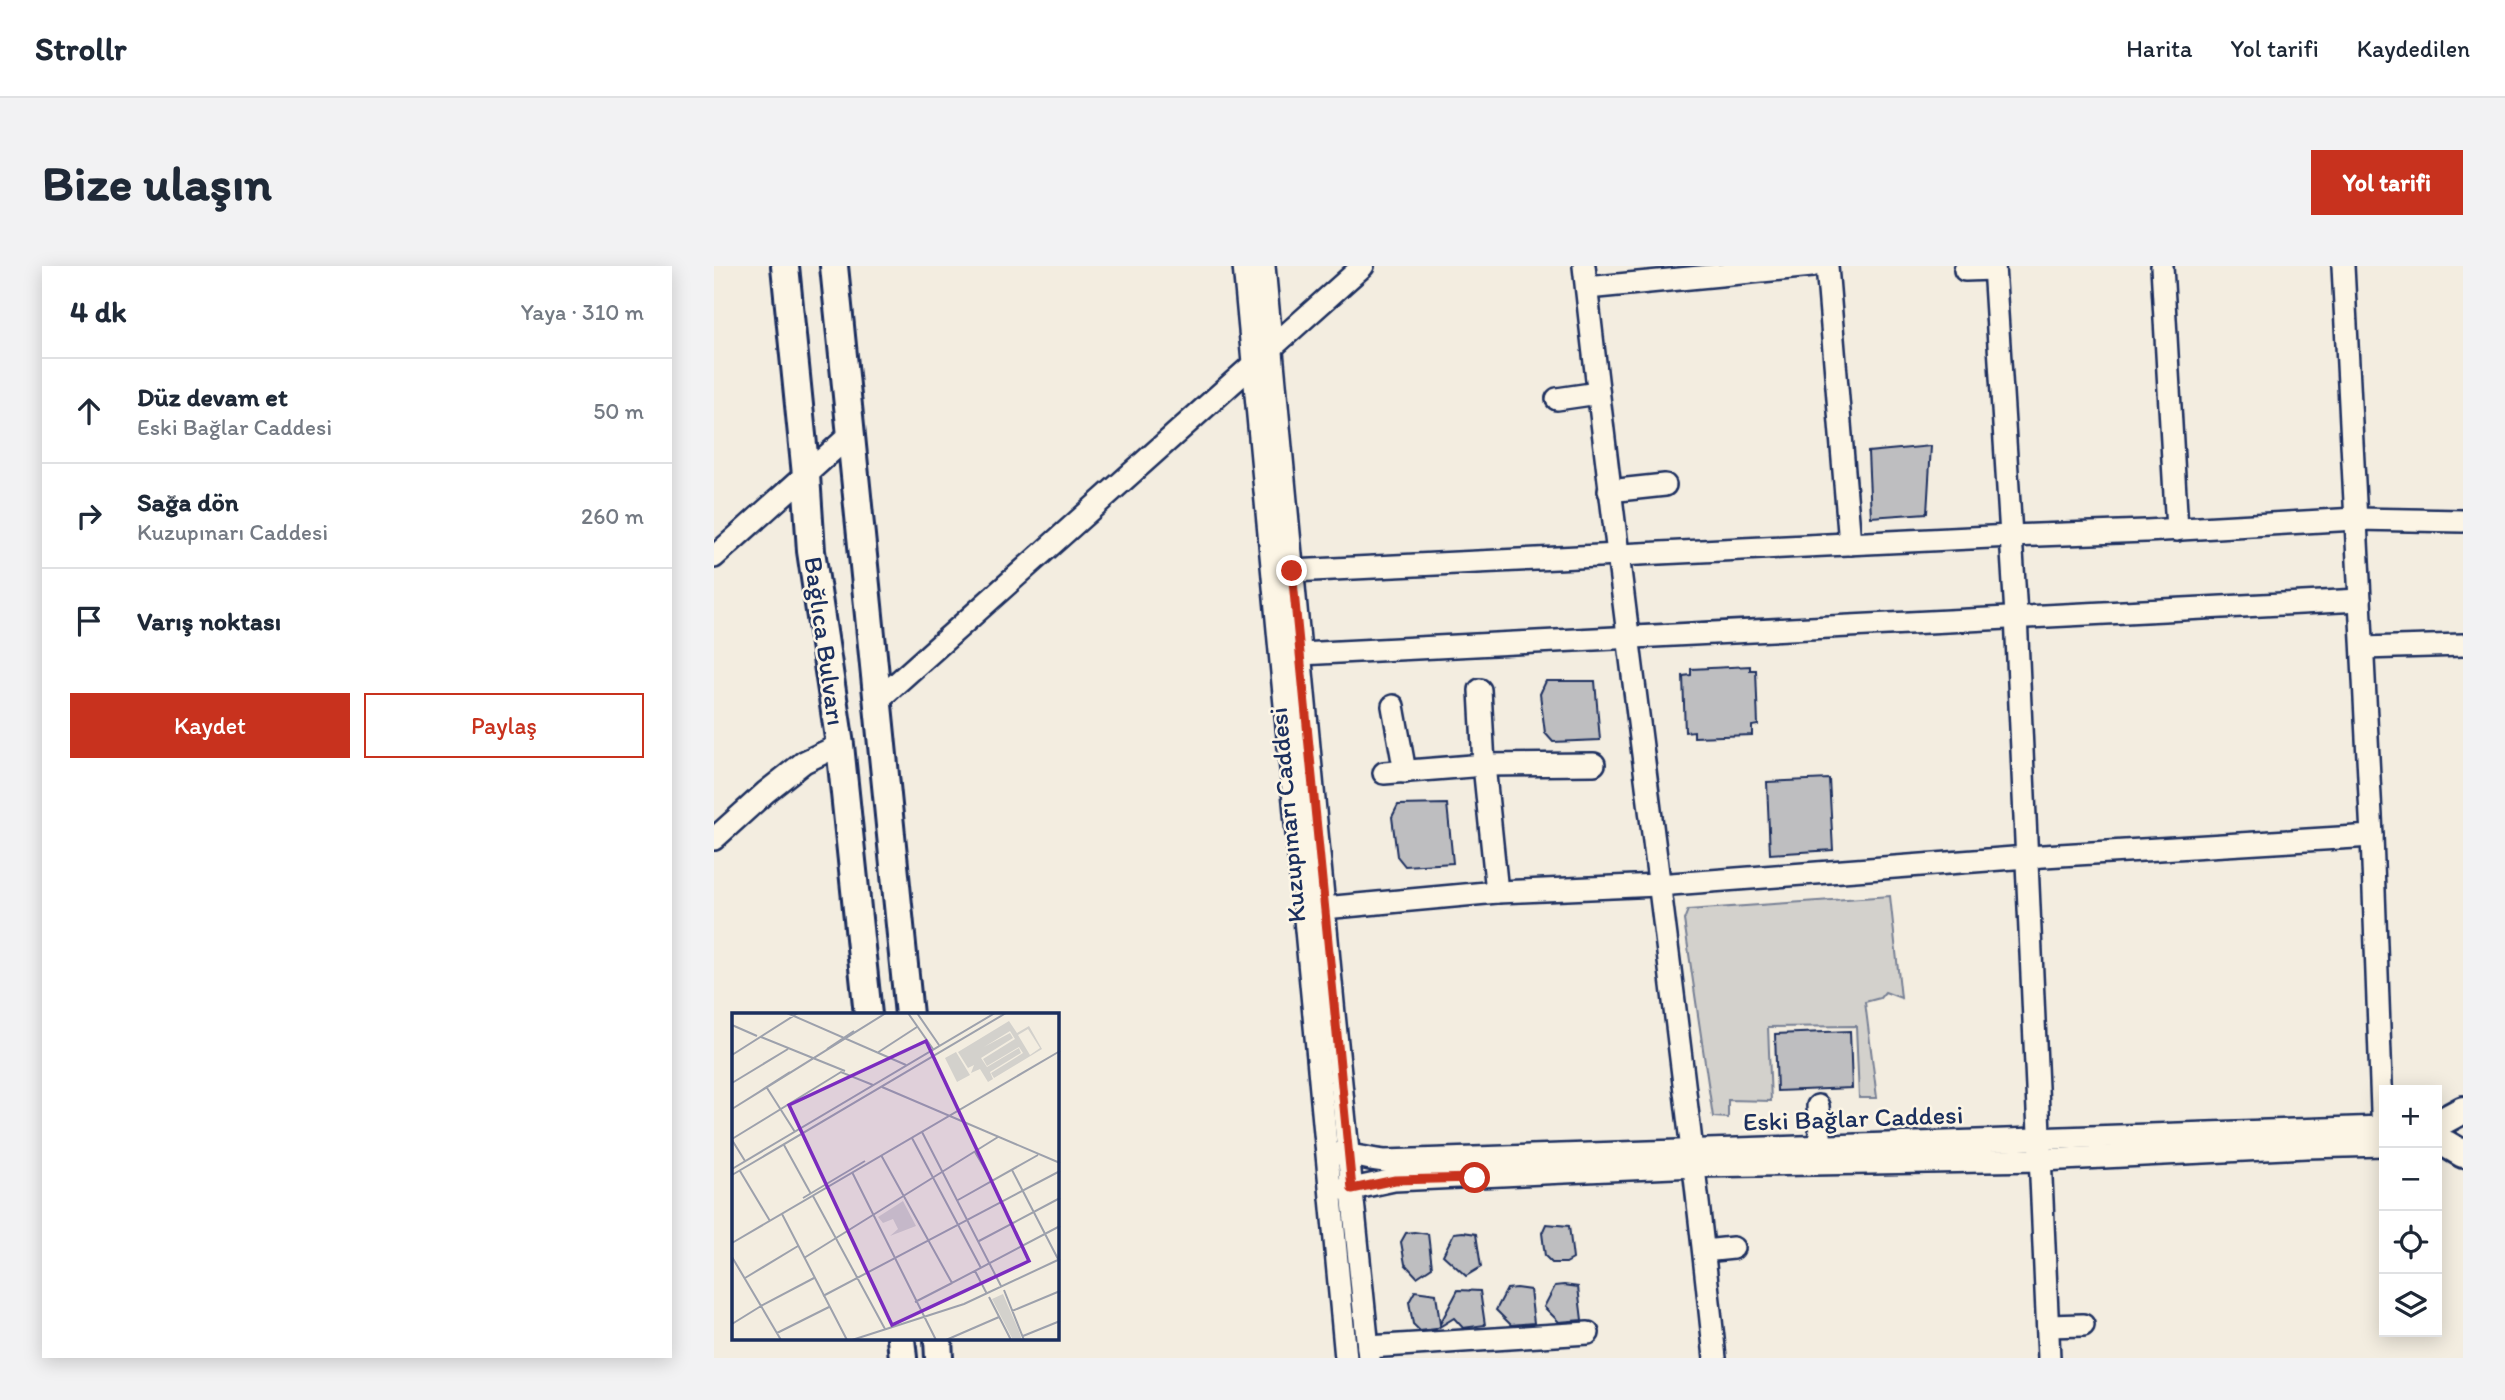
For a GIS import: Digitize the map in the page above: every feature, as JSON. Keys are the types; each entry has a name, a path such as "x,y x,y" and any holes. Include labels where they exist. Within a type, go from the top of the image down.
{"main road":[{"name":"Bağlıca Bulvarı","path":"785,266 811,551 840,745 868,1013"},
{"name":"Bağlıca Bulvarı","path":"834,266 909,1013"},
{"path":"2449,1137 2463,1110"},
{"path":"901,1340 903,1358"},
{"path":"938,1340 939,1358"}],"street":[{"name":"Kuzupınarı Caddesi","path":"1244,266 1346,1358"},
{"name":"Kuzupınarı Caddesi","path":"1264,266 1368,1353"},
{"path":"878,700 1363,266"},
{"path":"1584,266 1616,555 1629,638 1694,1158 1715,1358"},
{"path":"1587,288 1812,266"},
{"path":"1827,266 1850,544"},
{"path":"2162,266 2177,530"},
{"path":"2343,266 2382,1085"},
{"path":"1965,270 1994,268 2016,615 2049,1358"},
{"path":"1557,399 1598,393"},
{"path":"714,557 851,433"},
{"path":"1609,491 1665,485"},
{"path":"1292,571 2177,530 2356,519 2463,521"},
{"path":"1300,654 2016,615 2360,600"},
{"path":"2363,648 2463,645"},
{"path":"1480,690 1484,765 1497,892"},
{"path":"1393,706 1395,772 1484,765 1594,764"},
{"path":"714,839 804,762 840,745"},
{"path":"1324,908 1497,892 1658,885 2027,857 2372,836"},
{"path":"1818,1106 1821,1148"},
{"name":"Eski Bağlar Caddesi","path":"1325,1154 1348,1153 1368,1160 1385,1161 1694,1158 2306,1147 2379,1137"},
{"name":"Eski Bağlar Caddesi","path":"1329,1189 1352,1189 1395,1180 1821,1148 2041,1150"},
{"path":"1704,1251 1733,1248"},
{"path":"2048,1326 2083,1325"},
{"path":"1368,1353 1588,1333"}],"shaded area":[{"path":"1890,896 1901,998 1885,992 1880,998 1865,1002 1877,1098 1859,1098 1856,1026 1768,1027 1771,1101 1728,1100 1728,1118 1713,1117 1684,920 1688,910"}],"building":[{"path":"1931,446 1927,513 1871,517 1868,452"},
{"path":"1750,666 1750,670 1756,670 1758,725 1752,726 1752,735 1694,737 1694,731 1685,732 1683,676 1691,675 1691,669"},
{"path":"1546,681 1595,681 1600,740 1553,742 1545,733 1540,694"},
{"path":"1829,779 1833,850 1770,854 1767,782"},
{"path":"1447,804 1453,863 1405,866 1397,856 1392,817 1398,805"},
{"path":"1850,1031 1852,1088 1777,1091 1775,1034"},
{"path":"1546,1224 1569,1226 1573,1259 1566,1263 1552,1263 1545,1256 1542,1233"},
{"path":"1406,1233 1428,1234 1432,1267 1417,1277 1405,1264 1401,1242"},
{"path":"1454,1233 1476,1234 1481,1267 1466,1276 1443,1255"},
{"path":"1555,1286 1578,1287 1582,1320 1559,1322 1544,1307"},
{"path":"1507,1289 1530,1290 1534,1323 1511,1325 1496,1310"},
{"path":"1458,1290 1480,1291 1485,1325 1463,1328 1454,1318 1436,1329 1420,1331 1413,1324 1409,1302 1415,1291 1436,1294 1440,1324"}],"route":[{"path":"1292,571 1352,1189 1395,1180 1475,1178"}]}
